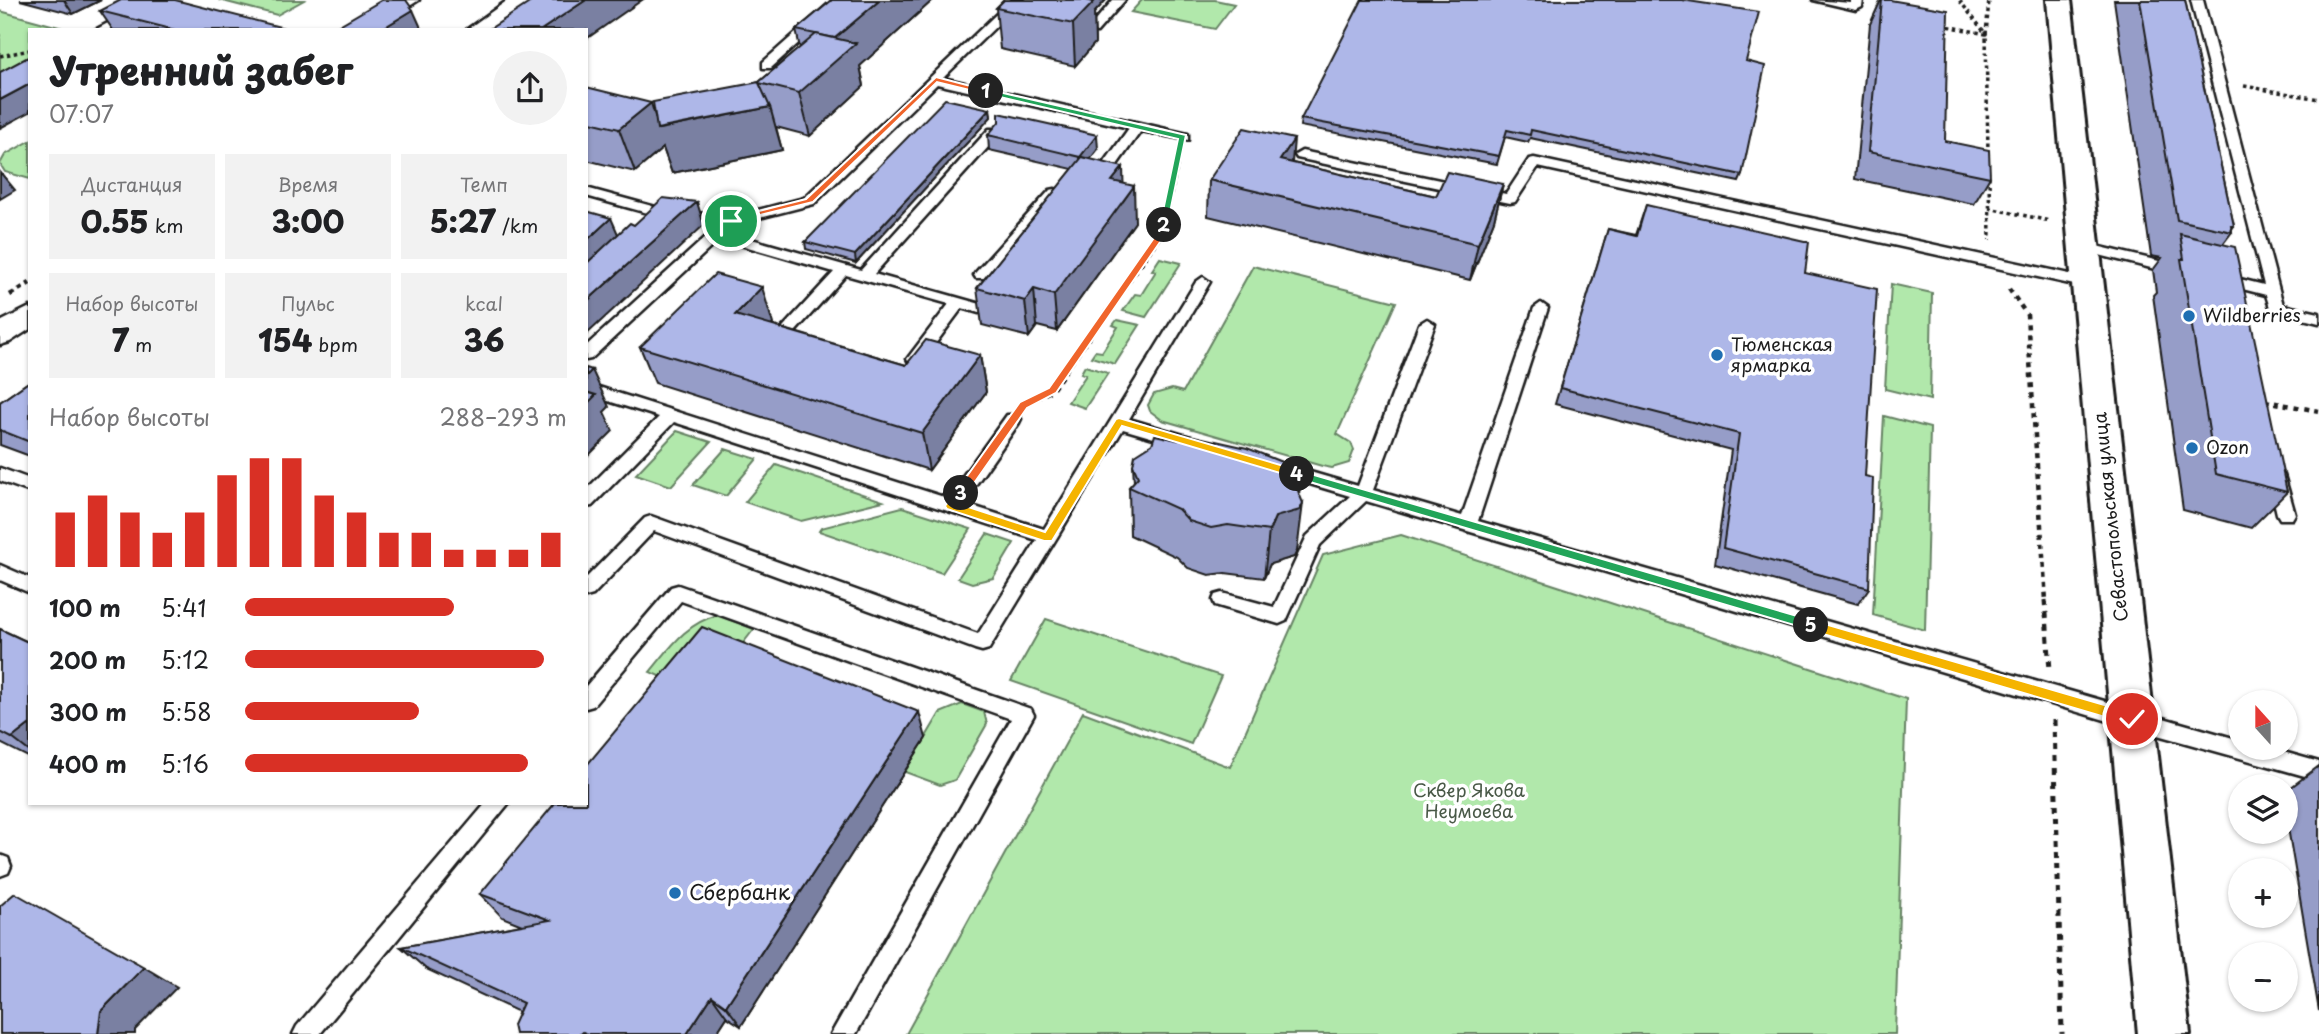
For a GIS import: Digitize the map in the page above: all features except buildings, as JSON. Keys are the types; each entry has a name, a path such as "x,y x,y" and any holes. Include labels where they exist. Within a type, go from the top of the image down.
{"street":[{"path":"480,28 523,0"},
{"name":"Севастопольская улица","path":"2059,0 2164,1034"},
{"path":"0,335 28,317"}],"lane":[{"path":"104,28 160,0"},
{"path":"366,28 413,0"},
{"path":"766,65 840,0"},
{"path":"588,193 658,218 731,221 810,201 936,80 1013,0"},
{"path":"1093,30 1119,0"},
{"path":"1819,0 1856,7 1857,0"},
{"path":"2197,0 2276,308 2319,318"},
{"path":"936,80 1183,137"},
{"path":"1087,183 1099,183 1137,127"},
{"path":"864,276 994,132"},
{"path":"1302,155 1510,199 1534,162 2088,283"},
{"path":"981,275 1062,185"},
{"path":"588,353 731,221"},
{"path":"717,234 979,308"},
{"path":"2083,237 2195,273 2229,288 2273,292"},
{"path":"801,350 777,343 843,270"},
{"path":"588,588 651,523 982,643 1203,282"},
{"path":"909,368 959,302"},
{"path":"1468,524 1541,308"},
{"path":"1222,600 1279,617 1313,541 1363,494 1427,324"},
{"path":"588,389 1048,537"},
{"path":"588,499 671,415"},
{"path":"951,506 1013,419"},
{"path":"1119,422 1209,448"},
{"path":"1248,460 2132,719 2319,771"},
{"path":"2273,463 2286,514"},
{"path":"0,474 28,485"},
{"path":"0,572 28,585"},
{"path":"588,698 678,592 1024,715 844,1034"},
{"path":"305,1034 497,805"}],"path":[{"path":"1959,0 1986,34"},
{"path":"1988,155 1986,34 1989,0"},
{"path":"1934,23 1986,34"},
{"path":"0,56 28,50"},
{"path":"2218,81 2319,99"},
{"path":"1013,419 1023,405 1052,390 1163,232 1183,137"},
{"path":"1989,168 1991,262 2027,315 2053,696 2062,1034"},
{"path":"1989,208 2083,237"},
{"path":"0,301 28,284"},
{"path":"2257,400 2319,411"}],"green space":[{"path":"219,0 304,0 277,15"},
{"path":"1142,0 1215,0 1234,4 1215,29 1131,12"},
{"path":"0,11 63,28 28,28 28,64 0,78"},
{"path":"28,142 28,178 5,172 0,164 5,155"},
{"path":"1160,258 1181,263 1146,317 1123,311 1135,294 1141,295 1156,271 1152,270"},
{"path":"1253,266 1396,302 1337,434 1351,443 1354,450 1349,463 1332,468 1322,466 1162,420 1150,411 1148,405 1154,394 1172,389 1183,392"},
{"path":"1891,284 1932,293 1930,400 1885,389"},
{"path":"1117,320 1140,325 1115,364 1091,357 1095,351 1102,352 1118,327 1113,325"},
{"path":"1085,366 1108,373 1085,408 1068,402 1086,375 1081,373"},
{"path":"1884,416 1930,428 1925,630 1873,615"},
{"path":"677,431 711,442 671,486 636,474"},
{"path":"725,449 757,459 726,496 693,485"},
{"path":"776,465 883,501 801,521 745,502"},
{"path":"902,507 971,529 942,573 819,531 821,528"},
{"path":"987,534 1014,543 993,578 972,583 958,578"},
{"name":"Сквер Якова Неумоева","path":"1401,535 1906,699 1895,1034 906,1034 1083,712 1230,767 1323,555"},
{"path":"718,615 754,629 730,660 688,689 650,672 688,630"},
{"path":"1046,619 1221,676 1191,744 1011,681"},
{"path":"962,704 984,712 987,724 955,780 940,785 905,772 940,713"}],"place":[{"name":"Wildberries","path":"2189,316"},
{"name":"Тюменская ярмарка","path":"1717,355"},
{"name":"Ozon","path":"2192,448"},
{"name":"Сбербанк","path":"675,893"}],"route":[{"path":"731,221 810,201 936,80 1183,137 1163,232 1052,390 1023,405 951,506 1048,537 1119,422 2132,719"}]}
